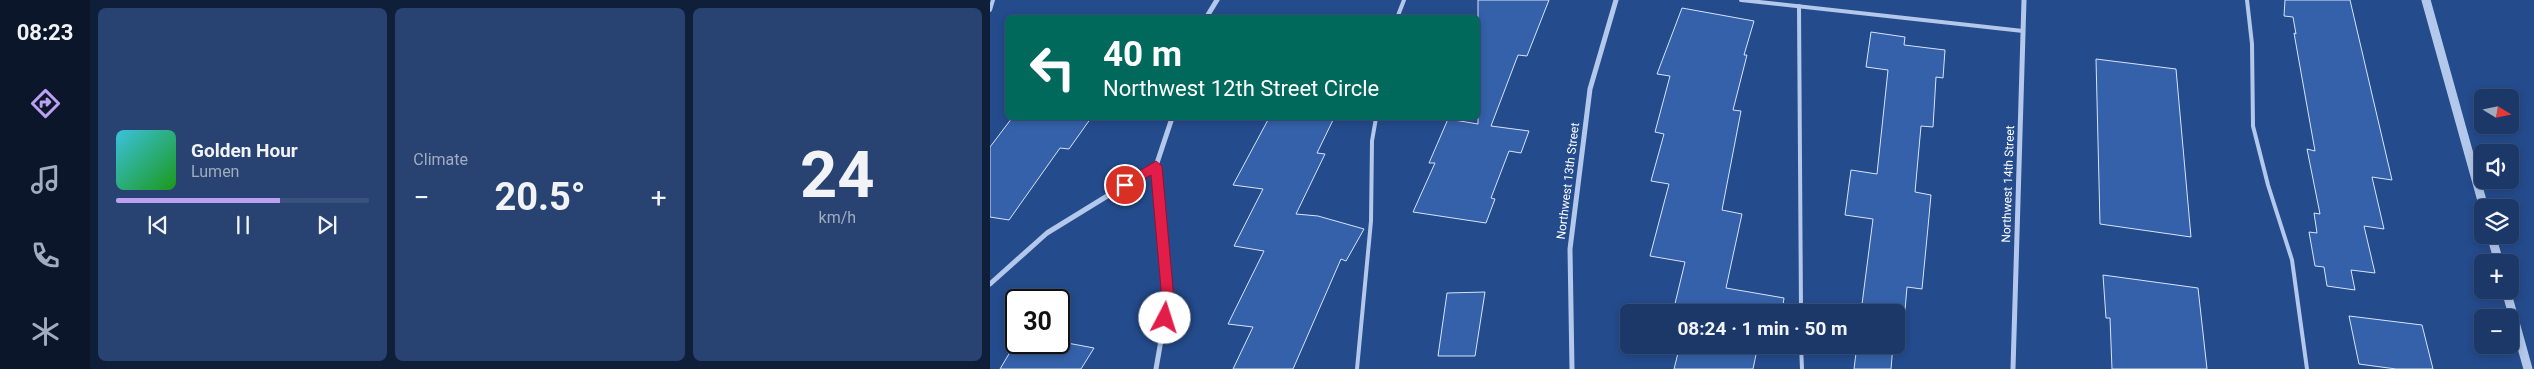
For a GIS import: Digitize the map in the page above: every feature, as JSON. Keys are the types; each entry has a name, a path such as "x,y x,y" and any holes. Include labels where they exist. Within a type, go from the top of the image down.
{"street":[{"path":"1208,15 1217,0"},
{"name":"Northwest 13th Street","path":"1572,369 1570,249 1572,230 1590,90 1616,0"},
{"name":"Northwest 14th Street","path":"2013,369 2024,0"},
{"path":"2426,0 2481,199"},
{"path":"1156,369 1168,300 1156,166 1171,120"},
{"path":"990,284 1048,233 1156,166"},
{"path":"2509,299 2528,369"}],"lane":[{"path":"990,10 993,0"},
{"path":"1398,15 1404,0"},
{"path":"1742,0 2023,31"},
{"path":"2247,0 2252,44 2253,126 2268,185 2292,260 2307,369"},
{"path":"1799,6 1801,304"},
{"path":"1357,369 1371,221 1372,142 1376,120"},
{"path":"1802,354 1802,369"}],"building":[{"path":"1478,0 1549,0 1527,56 1518,55 1491,126 1529,131 1521,153 1509,151 1491,198 1495,199 1486,223 1413,212 1435,163 1429,163 1448,120 1478,124 1478,120 1480,120 1480,15 1478,15"},
{"path":"2285,0 2350,0 2392,180 2372,177 2384,229 2364,226 2375,273 2351,270 2355,290 2327,286 2324,267 2315,266 2309,232 2317,233 2314,213 2320,214 2307,149 2315,151 2294,33 2296,34 2293,17 2284,16"},
{"path":"1682,8 1754,21 1744,55 1747,55 1733,110 1741,111 1722,210 1742,214 1726,288 1784,298 1783,304 1675,304 1685,262 1650,256 1669,184 1651,181 1664,134 1655,132 1670,76 1657,74"},
{"path":"1871,32 1905,37 1904,45 1945,50 1943,78 1936,77 1933,127 1921,126 1915,192 1931,195 1922,289 1907,287 1905,310 1905,304 1862,304 1873,219 1845,215 1851,170 1877,174 1888,70 1866,67"},
{"path":"2096,59 2176,69 2191,237 2100,224"},
{"path":"1010,120 1090,120 1069,149 1060,148 1009,220 990,217 990,147"},
{"path":"1268,120 1333,120 1317,153 1325,154 1296,214 1318,216 1364,229 1346,261 1341,259 1293,369 1233,369 1253,327 1228,324 1264,251 1234,246 1263,189 1233,185"},
{"path":"2103,275 2198,288 2207,369 2112,369 2110,318 2106,318"},
{"path":"1485,292 1475,356 1438,356 1447,293"},
{"path":"2349,316 2422,325 2433,369 2396,369 2359,364"},
{"path":"1070,344 1094,348 1081,369 1000,369 1009,354 1070,354"},
{"path":"1678,354 1756,354 1753,369 1674,369"},
{"path":"1856,354 1892,354 1891,369 1854,369"}],"route":[{"path":"1125,185 1156,166 1168,300 1165,318"}]}
